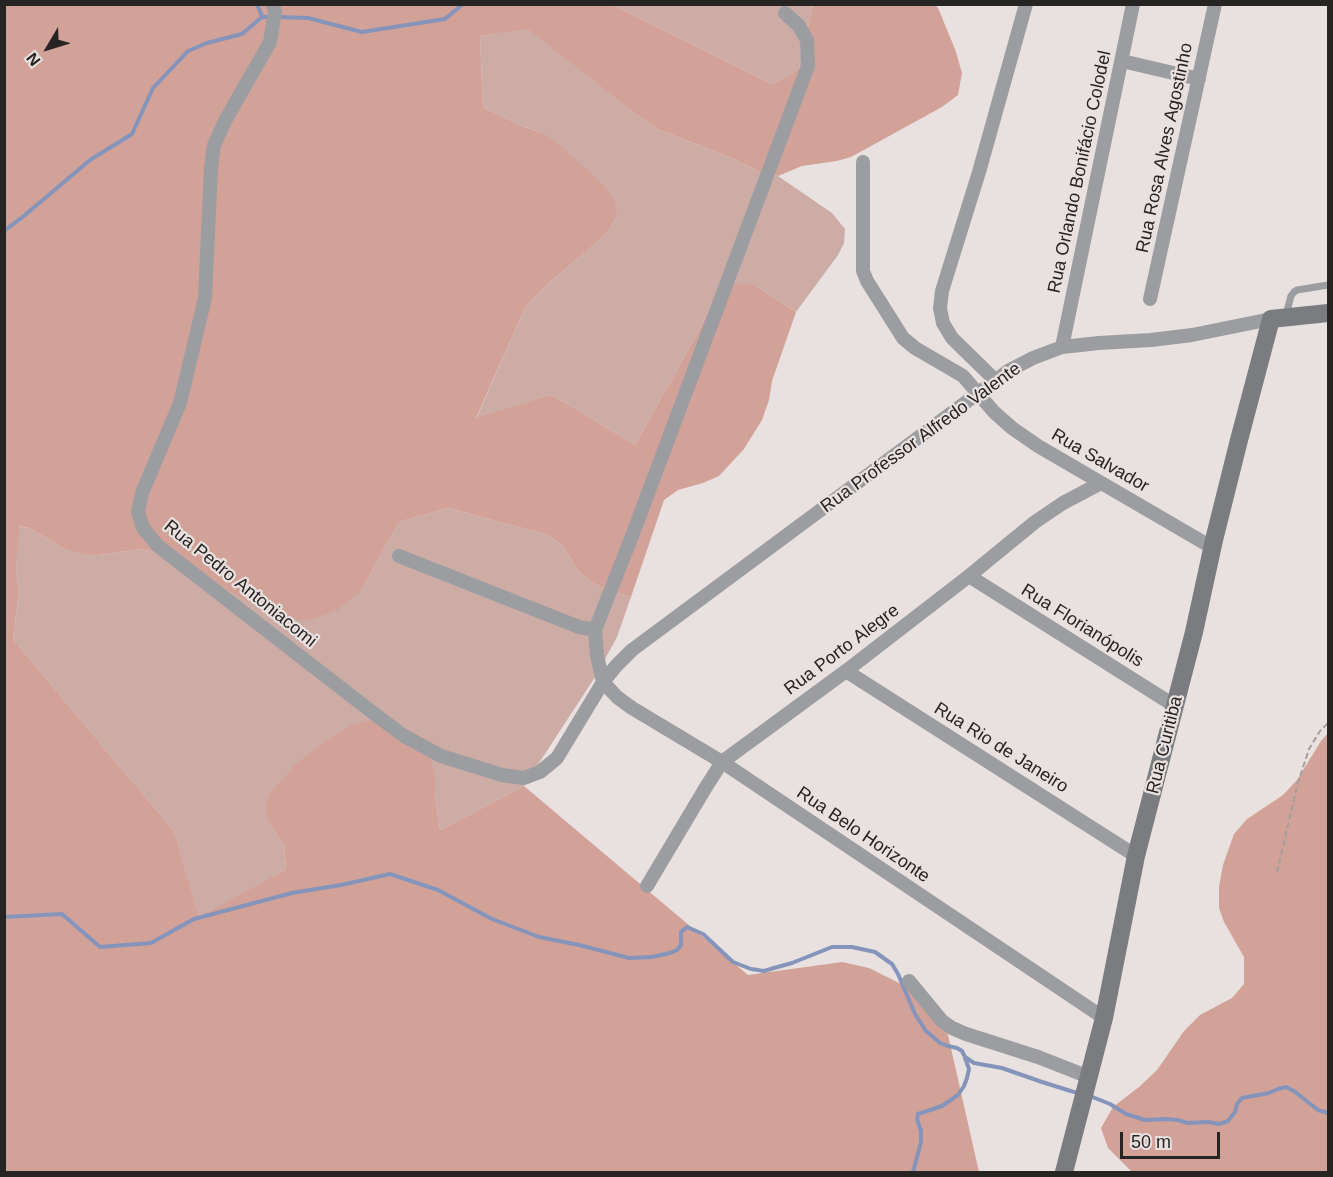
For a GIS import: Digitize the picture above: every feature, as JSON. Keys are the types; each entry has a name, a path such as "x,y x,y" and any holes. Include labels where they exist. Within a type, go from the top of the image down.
{"street":[{"name":"Rua Pedro Antoniacomi","path":"273,4 270,42 226,119 214,145 205,298 180,403 142,493 138,512 143,528 158,546 404,736 441,756"},
{"path":"995,380 952,338 943,323 940,308 942,291 979,172 1026,4"},
{"name":"Rua Orlando Bonifácio Colodel","path":"1062,347 1134,4"},
{"name":"Rua Rosa Alves Agostinho","path":"1150,299 1215,4"},
{"path":"603,682 597,655 595,630 637,525 808,66 807,40 800,26 785,13"},
{"path":"1122,61 1199,79"},
{"name":"Rua Salvador","path":"863,162 864,271 867,281 903,338 915,348 963,376 994,412 1038,446 1213,548"},
{"name":"Rua Professor Alfredo Valente","path":"441,756 502,775 524,778 540,772 557,758 603,682 632,650 995,380 1033,358 1062,347 1192,335 1279,319 1329,313"},
{"name":"Rua Curitiba","path":"1064,1173 1104,1018 1136,856 1175,706 1239,440 1279,319"},
{"name":"Rua Porto Alegre","path":"647,886 722,762 846,671 1035,522 1063,502 1101,483"},
{"path":"399,556 579,627 595,630"},
{"name":"Rua Florianópolis","path":"969,576 1175,706"},
{"name":"Rua Rio de Janeiro","path":"846,671 1136,856"},
{"name":"Rua Belo Horizonte","path":"603,682 617,697 632,708 722,762 1104,1018"},
{"path":"909,981 942,1021 952,1028 1089,1077"}],"lane":[{"path":"1279,319 1294,292 1329,285"}],"path":[{"path":"1277,872 1309,749 1320,731 1329,723"}],"shaded area":[{"path":"934,4 938,8 955,49 962,73 958,95 942,107 851,157 802,166 778,176 758,171 732,158 657,129 528,29 480,36 483,107 540,132 558,143 601,183 614,199 617,216 606,234 551,281 526,306 476,418 550,395 635,445 715,298 737,283 756,286 796,312 772,381 769,400 762,420 744,449 719,476 678,490 664,500 631,597 598,586 579,572 562,545 548,535 448,508 399,522 361,591 336,611 306,621 283,617 262,609 160,553 140,549 98,555 83,554 63,548 29,528 19,526 16,571 19,592 13,639 174,831 199,917 286,869 284,845 269,823 265,807 270,792 298,762 337,733 354,724 373,720 389,721 407,729 421,741 429,755 435,776 435,796 440,830 524,786 748,975 842,962 869,968 907,987 939,1015 948,1035 979,1172 5,1172 5,5 613,5 772,84 799,69 813,5"},
{"path":"613,5 813,5 799,69 772,84"},
{"path":"528,28 657,129 732,158 758,171 778,176 832,213 845,229 844,243 838,255 796,312 756,286 715,298 635,445 550,395 476,419 526,306 551,281 606,234 617,216 540,132 483,107 480,36"},
{"path":"448,508 548,535 562,545 579,572 598,586 631,597 617,637 597,674 524,786 440,830 435,796 435,776 337,733 299,762 270,792 269,823 284,845 286,869 199,918 174,831 13,639 19,592 16,571 18,526 29,528 63,548 98,555 140,549 361,591 399,522"},
{"path":"1328,733 1328,1170 1326,1172 1132,1172 1108,1148 1101,1128 1113,1107 1157,1070 1184,1031 1200,1015 1232,998 1244,984 1244,957 1224,922 1219,908 1219,887 1223,865 1234,834 1247,819 1283,795 1297,780"}],"waterway":[{"path":"257,4 262,17"},
{"path":"277,17 308,18 362,32 445,19 463,4"},
{"path":"4,231 90,160 132,134 153,88 188,51 207,43 242,34 262,17 270,17"},
{"path":"4,917 62,914 100,947 151,943 194,919 292,893 390,874 438,890 492,919 539,937 629,958 652,957 677,950 681,945 681,932 687,927 703,934 733,962 764,971 832,947 852,947 875,952 892,964 915,1014 926,1031 940,1043 957,1048 974,1063 1002,1068 1080,1093"},
{"path":"913,1172 921,1142 918,1114 942,1106 958,1095 964,1086 969,1069 965,1058"},
{"path":"1090,1096 1126,1114 1145,1120 1166,1119 1187,1123 1219,1124 1228,1121 1242,1098 1286,1087 1318,1110 1328,1113"}]}
